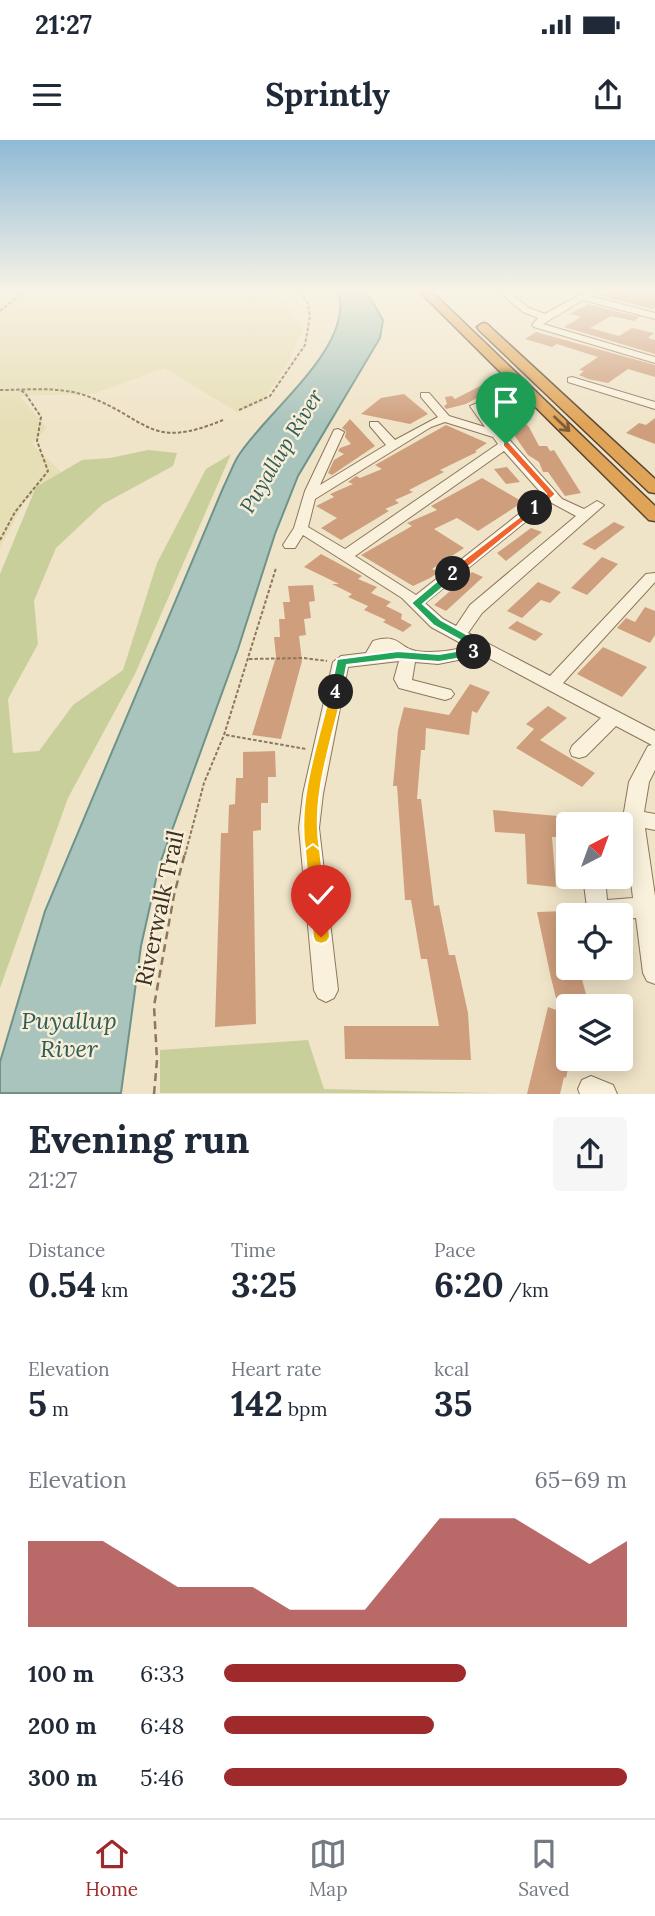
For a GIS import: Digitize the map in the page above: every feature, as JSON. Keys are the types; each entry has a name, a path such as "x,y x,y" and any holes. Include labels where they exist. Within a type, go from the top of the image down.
{"highway":[{"path":"471,336 655,516"},
{"path":"491,336 655,488"}],"street":[{"path":"570,336 655,360"},
{"path":"572,380 655,406"},
{"path":"425,395 445,418 501,440"},
{"path":"460,633 476,609 592,510 564,506 552,494 476,409 476,406 486,403"},
{"path":"310,497 393,445 445,418"},
{"path":"374,424 393,445"},
{"path":"290,545 301,528 310,497 338,432"},
{"path":"345,556 501,440"},
{"path":"416,603 552,494"},
{"path":"301,528 416,603 437,623 655,739"},
{"path":"552,684 651,577"},
{"path":"326,990 309,828 313,794 341,662 408,656 439,658 484,649"},
{"path":"408,656 403,679 405,684 445,694"},
{"path":"579,751 614,717"},
{"path":"634,812 639,782 655,751"},
{"path":"634,818 655,822"},
{"path":"634,826 655,973"},
{"path":"595,889 597,910 645,908"}],"path":[{"path":"239,410 270,396 305,345 307,336"},
{"path":"0,390 69,391 88,397 141,427 158,433 184,433 203,429 223,419"},
{"path":"0,540 15,512 48,471 46,461 36,443 35,435 41,417 19,390"},
{"name":"Riverwalk Trail","path":"154,1094 157,1059 154,1006 174,895 204,783 225,735 276,568"},
{"path":"248,659 304,658 341,662"},
{"path":"225,735 282,747 323,750"}],"shaded area":[{"path":"0,336 300,336 286,367 262,402 237,412 164,368 93,394 20,396 47,428 32,444 61,472 24,502 0,548"}],"green space":[{"path":"148,450 177,453 173,466 103,504 56,548 34,601 38,644 8,699 13,753 39,751 73,705 123,670 157,563 206,469 231,454 135,674 68,798 0,988 0,574 36,487 82,460 110,458"},
{"path":"308,1040 324,1089 493,1093 160,1093 160,1050"}],"water":[{"name":"Puyallup River","path":"333,336 380,336 298,476 275,534 238,649 159,866 141,946 121,1093 0,1093 0,1062 45,911 223,488 237,458 250,440 321,357"}],"building":[{"path":"530,336 549,336 655,365 655,377 628,369 608,383 588,379 579,375 584,371 579,370 598,357 557,344 552,347 525,339"},
{"path":"593,336 651,336 648,338 655,340 655,354"},
{"path":"482,385 493,389 466,404 446,409 444,406 447,404 445,397 452,396 455,399"},
{"path":"404,394 428,414 410,424 361,414 381,398"},
{"path":"507,405 529,427 539,446 554,450 581,493 565,496 548,472 543,472 539,462 528,455 512,432 509,433 506,422 492,407"},
{"path":"655,418 655,444 626,433 639,423 646,425"},
{"path":"350,419 375,446 332,475 328,473 334,460 344,454 338,451 351,444 342,428"},
{"path":"446,425 487,443 475,451 477,452 440,470 444,472 409,490 413,492 395,500 399,503 385,509 389,511 341,540 321,528 337,518 316,506 334,497 330,494 353,484 348,482 356,476 360,478 382,469 375,465"},
{"path":"507,467 520,482 506,484 494,469"},
{"path":"482,478 523,502 478,531 457,518 434,529 464,548 432,569 439,572 430,578 413,586 361,555 412,526 407,523 437,510 431,506"},
{"path":"614,522 625,527 595,550 582,544"},
{"path":"531,528 542,532 506,561 497,553"},
{"path":"321,554 362,576 358,579 377,587 371,593 391,602 386,606 402,614 401,619 412,625 403,632 383,622 386,620 364,610 368,606 348,597 352,594 332,584 339,584 304,567"},
{"path":"602,557 618,564 587,595 571,588"},
{"path":"472,572 483,577 446,611 434,605"},
{"path":"538,582 561,592 550,603 541,600 522,618 507,611"},
{"path":"313,585 315,601 309,602 311,618 304,619 306,635 299,636 302,661 281,739 252,735 276,657 274,637 280,637 279,619 285,619 283,602 290,602 288,586"},
{"path":"645,607 655,611 655,635 650,643 617,628 626,618 635,622"},
{"path":"517,621 543,634 535,641 508,628"},
{"path":"603,647 647,667 622,697 577,674"},
{"path":"470,684 490,692 477,713 472,711 469,735 426,728 425,750 421,750 417,799 421,799 434,906 439,905 449,955 455,955 468,1013 471,1060 345,1059 344,1026 439,1026 427,959 421,959 411,900 405,900 397,786 393,786 398,730 404,707 449,715"},
{"path":"548,706 567,718 540,740 595,773 582,787 516,748 534,729 526,724"},
{"path":"275,751 276,777 268,777 268,803 261,803 261,830 253,831 256,1024 215,1027 221,833 228,833 229,805 235,804 236,778 243,778 243,752"},
{"path":"493,810 556,816 556,837 552,837 556,887 527,884 525,834 495,832"},
{"path":"556,911 556,980 582,980 586,994 556,994 556,998 537,912"},
{"path":"548,1007 556,1010 556,1071 567,1071 566,1078 564,1077 560,1094 527,1094"}],"route":[{"path":"321,937 309,828 313,794 340,677 341,662 398,655 439,658 460,656 484,649 460,633 437,623 416,603 552,494 506,444"}]}
